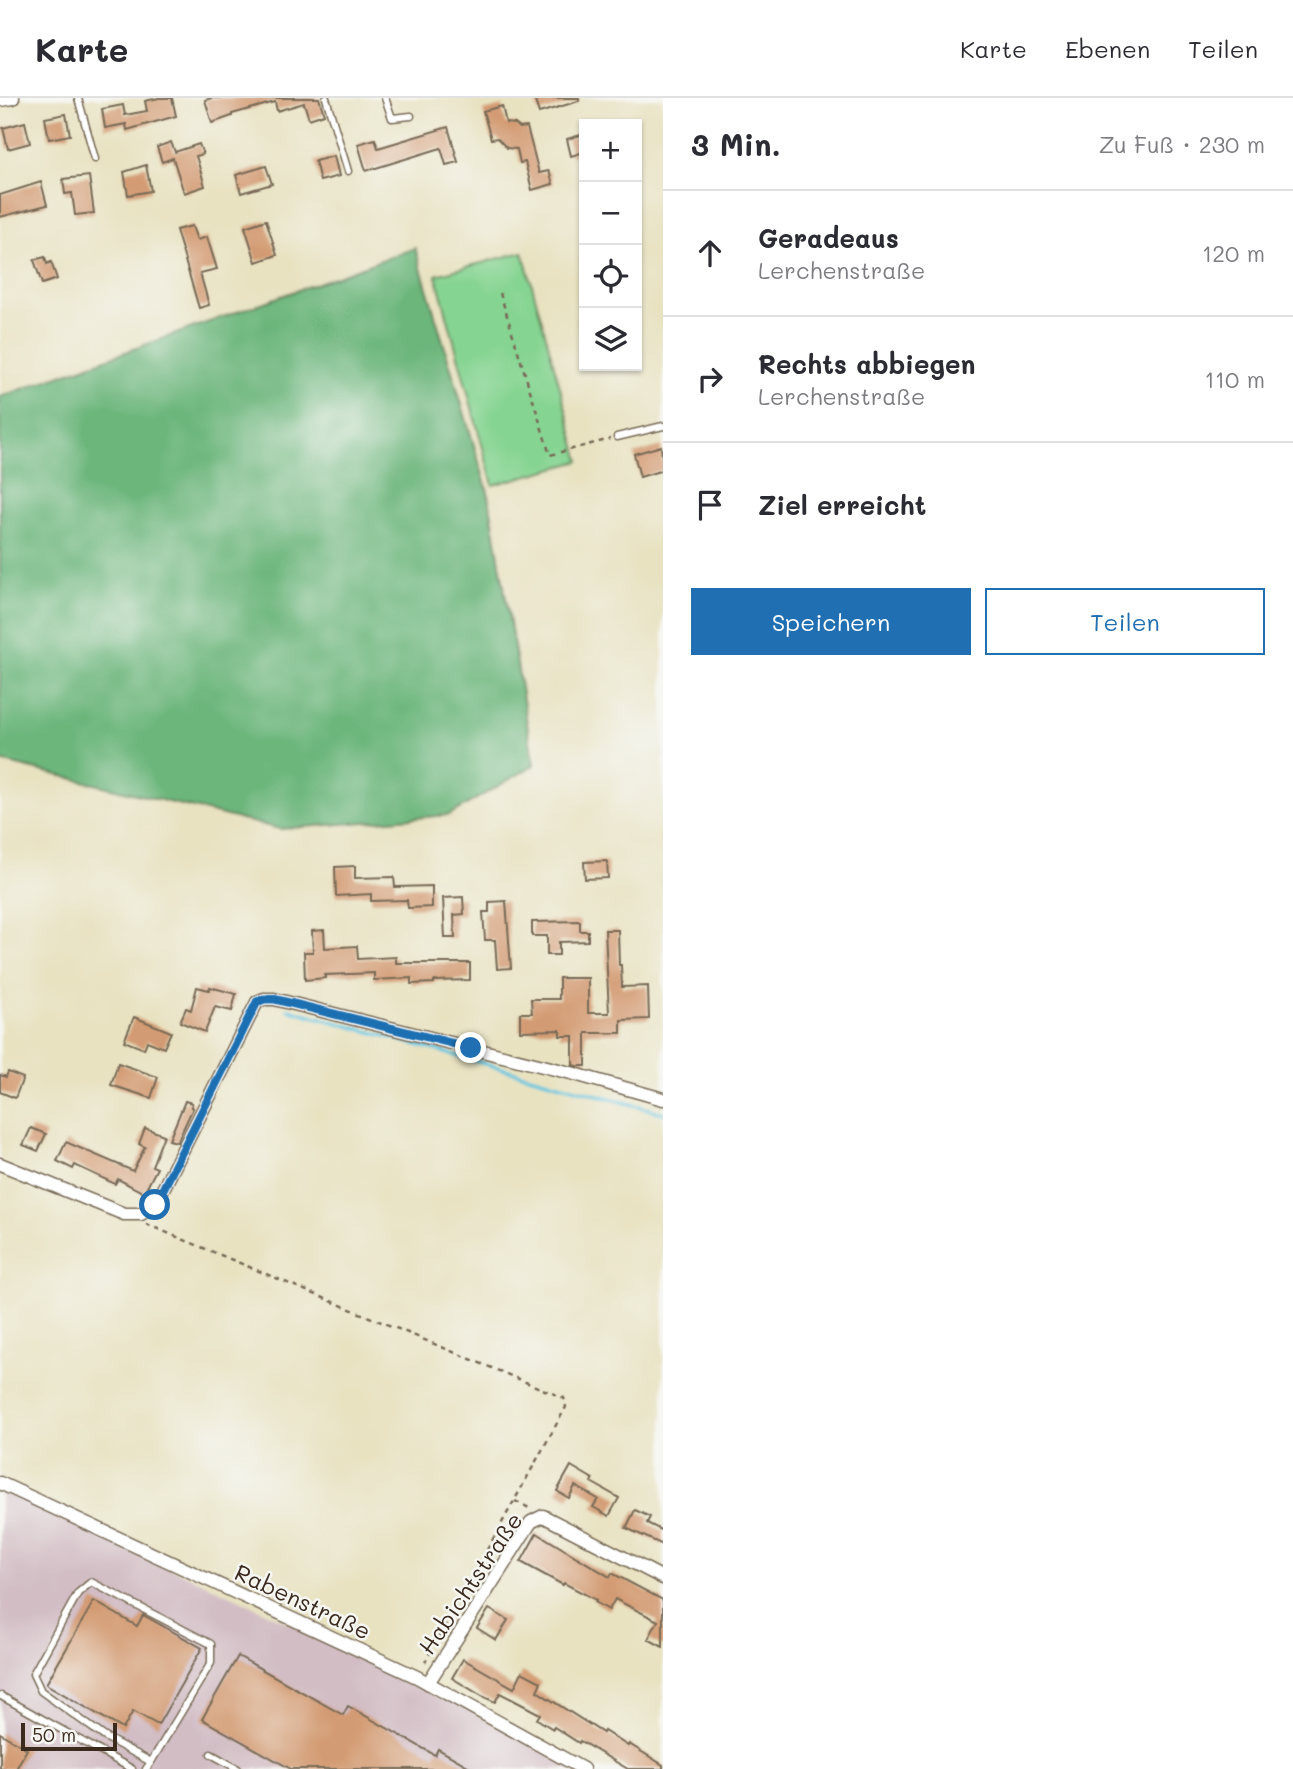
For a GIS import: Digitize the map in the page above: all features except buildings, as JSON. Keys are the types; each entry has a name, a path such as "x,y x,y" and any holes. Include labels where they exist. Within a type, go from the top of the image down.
{"street":[{"path":"0,100 13,98"},
{"path":"0,1164 124,1214 141,1214 155,1205 257,1002 264,999 274,999 571,1073 663,1100"},
{"name":"Rabenstraße","path":"0,1483 422,1680 583,1769"},
{"name":"Habichtstraße","path":"422,1680 531,1522 543,1516 663,1578"}],"lane":[{"path":"78,98 95,159"},
{"path":"326,98 348,172"},
{"path":"385,98 391,118 411,116"},
{"path":"617,437 663,426"},
{"path":"146,1769 151,1762 211,1663 211,1644 91,1582 78,1593 33,1674 41,1691 105,1737 151,1762"},
{"path":"1,1696 132,1769"},
{"path":"211,1754 238,1769"}],"path":[{"path":"500,293 550,455 617,437"},
{"path":"124,1214 564,1398 566,1407 422,1680"}],"shaded area":[{"path":"0,1489 426,1686 575,1769 0,1769"}],"green space":[{"path":"415,248 488,492 534,765 449,815 280,829 0,761 0,397"},
{"path":"523,252 580,461 493,485 436,275"}],"waterway":[{"path":"288,1009 663,1113"}],"route":[{"path":"155,1205 257,1002 274,999 471,1048"}]}
